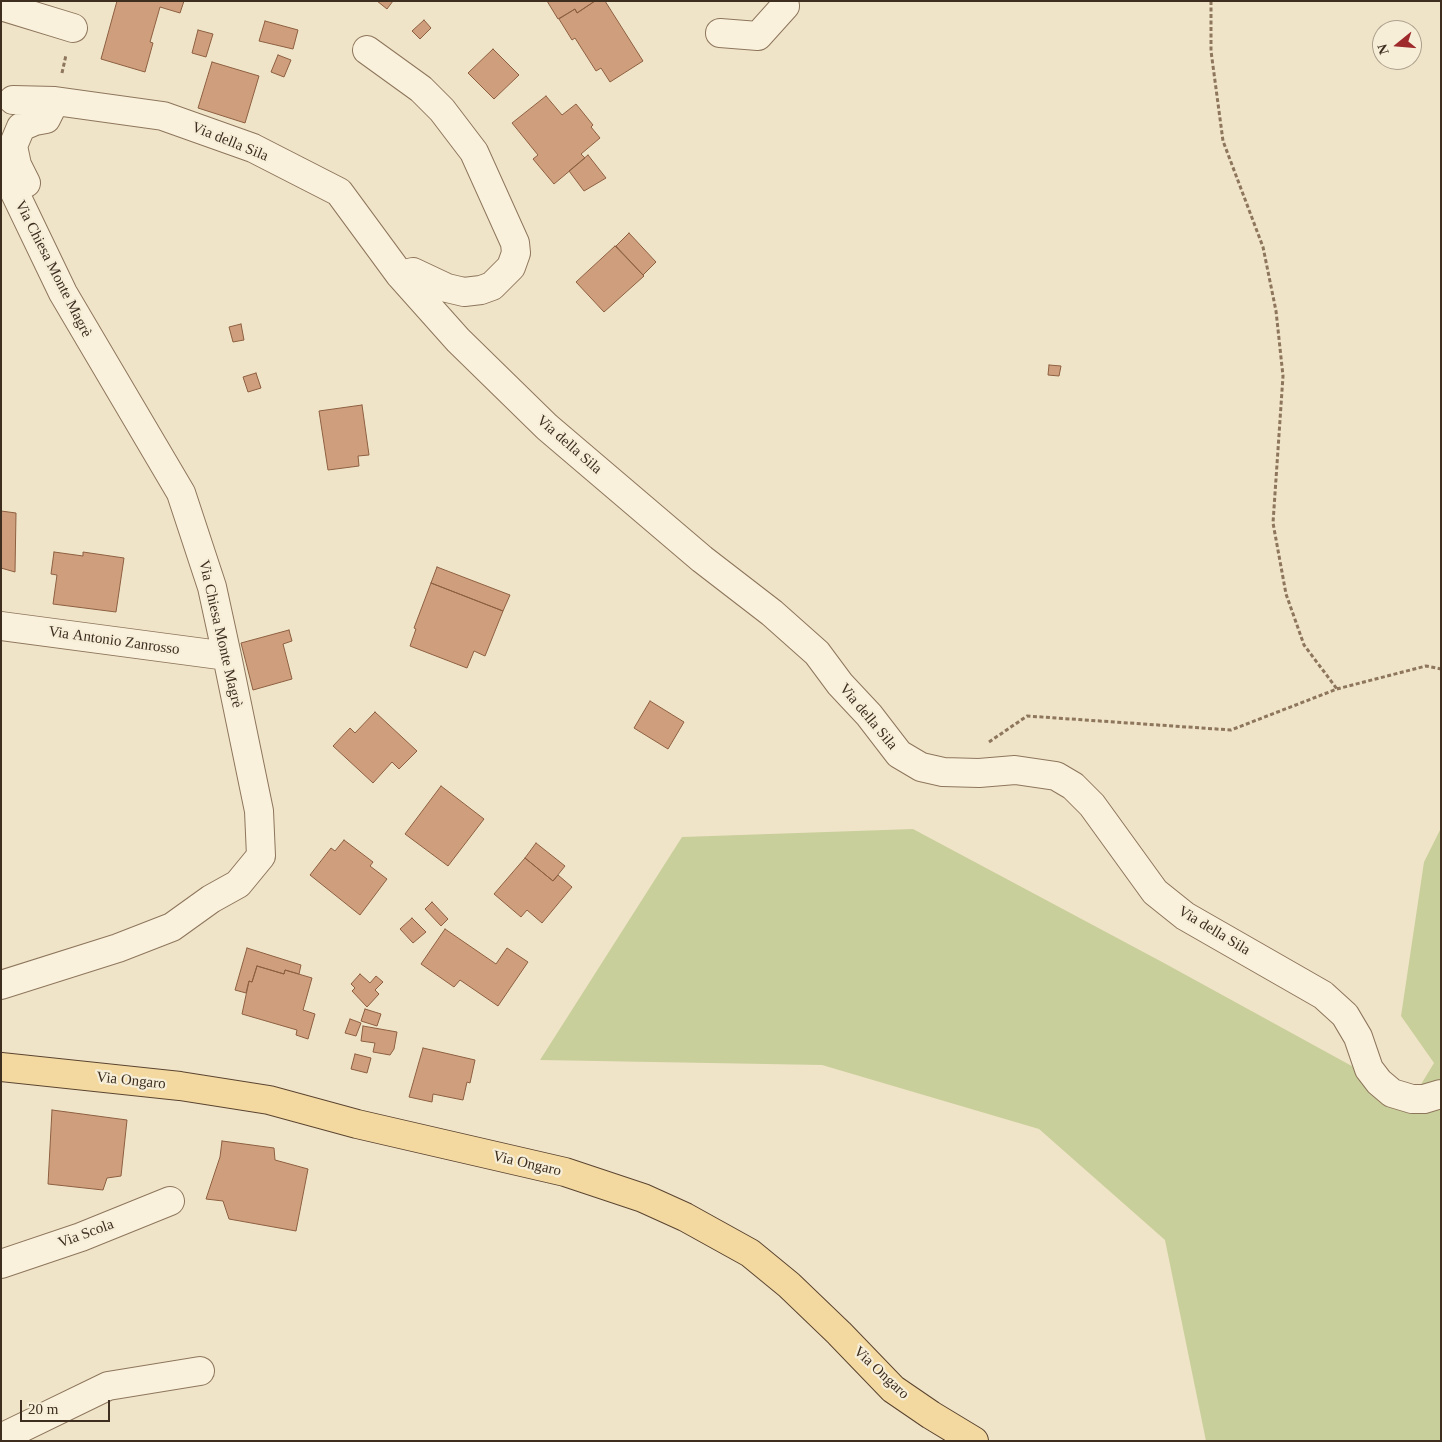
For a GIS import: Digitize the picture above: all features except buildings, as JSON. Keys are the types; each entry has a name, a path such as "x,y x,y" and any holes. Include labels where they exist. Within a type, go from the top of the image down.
{"main road":[{"name":"Via Ongaro","path":"1,1067 180,1086 269,1100 358,1124 565,1172 643,1198 685,1217 750,1253 789,1285 893,1389 930,1415 974,1441"}],"street":[{"path":"720,33 758,36 785,6 784,1"},
{"path":"1,6 73,28"},
{"path":"367,50 421,89 442,110 474,152 516,243 516,253 511,267 492,286 481,290 464,292 447,288 413,272 400,275"},
{"path":"1,135 11,124 14,112 7,92"},
{"name":"Via della Sila","path":"7,92 55,101 164,116 253,148 339,192 400,275 458,340 547,428 702,558 772,613 817,653 840,684 869,715 900,754 921,767 943,772 979,773 1015,770 1056,776 1073,786 1092,805 1155,892 1185,916 1323,995 1345,1015 1358,1037 1368,1069 1392,1093 1412,1099 1424,1099 1441,1094"},
{"path":"9,202 30,191 17,165 13,146 21,127 35,121 46,120 55,101"},
{"name":"Via Chiesa Monte Magrè","path":"1,164 9,202 181,493 212,587 258,811 262,856 238,884 172,927 118,948 1,985"},
{"name":"Via Antonio Zanrosso","path":"1,626 227,656"},
{"name":"Via Scola","path":"1,1264 81,1236 170,1201"},
{"path":"1,1441 6,1436 108,1386 200,1371"}],"path":[{"path":"1211,1 1211,51 1223,141 1263,247 1276,311 1284,376 1273,523 1286,594 1304,645 1337,689"},
{"path":"55,101 73,28"},
{"path":"986,744 1027,716 1231,730 1337,689 1426,666 1441,668"}],"green space":[{"path":"1441,828 1441,1441 1206,1441 1165,1240 1039,1129 822,1065 540,1060 682,837 913,829 1164,963 1412,1099 1434,1063 1401,1016 1424,862"}]}
